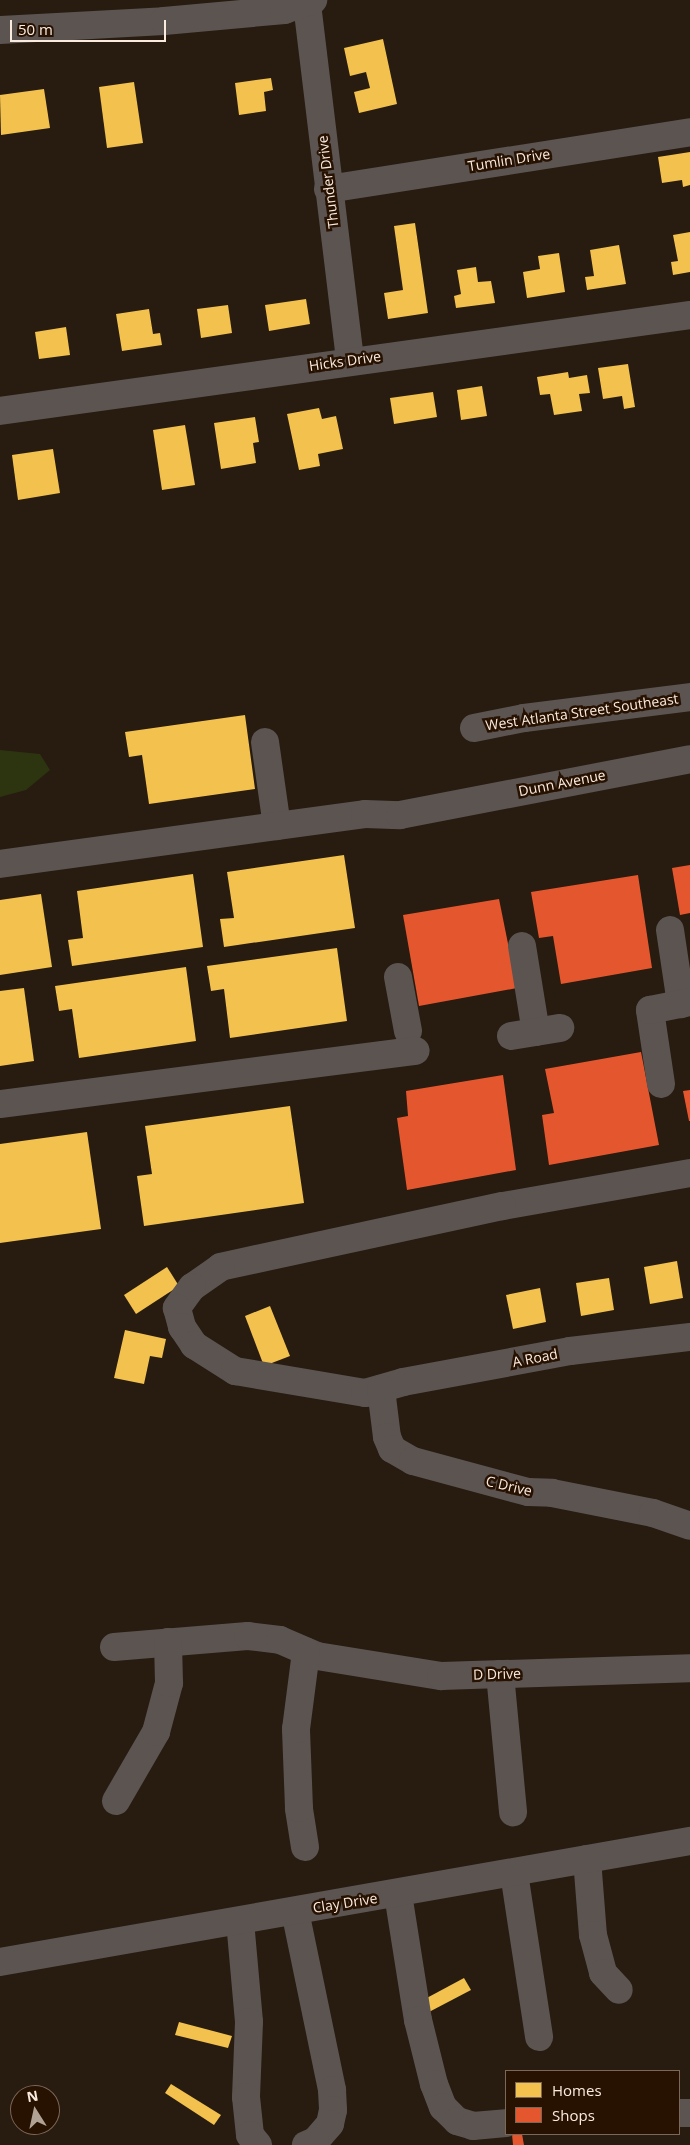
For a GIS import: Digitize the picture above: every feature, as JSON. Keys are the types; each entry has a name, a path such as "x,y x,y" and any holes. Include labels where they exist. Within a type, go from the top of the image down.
{"street":[{"path":"0,30 164,22 284,10 310,2"},
{"name":"Thunder Drive","path":"310,2 328,188 350,360"},
{"name":"Tumlin Drive","path":"328,188 690,132"},
{"name":"Hicks Drive","path":"0,411 350,360 690,315"},
{"name":"West Atlanta Street Southeast","path":"474,728 524,718 690,697"},
{"path":"265,742 277,826"},
{"name":"Dunn Avenue","path":"0,864 365,814 400,815 690,758"},
{"path":"661,1084 650,1010 686,1003 670,930"},
{"path":"522,946 536,1032"},
{"path":"0,1104 412,1041 398,977"},
{"name":"A Road","path":"690,1173 502,1206 221,1267 192,1287 177,1308 182,1326 194,1345 235,1371 365,1392 570,1351 690,1337"},
{"name":"C Drive","path":"381,1389 387,1436 392,1449 413,1462 528,1492 552,1493 653,1513 690,1526"},
{"name":"D Drive","path":"114,1647 248,1636 280,1640 317,1656 441,1676 690,1668"},
{"path":"116,1801 156,1732 169,1682 168,1642"},
{"path":"305,1847 299,1808 296,1729 306,1652"},
{"path":"500,1674 513,1812"},
{"name":"Clay Drive","path":"0,1962 398,1894 690,1841"},
{"path":"587,1859 593,1935 603,1973 619,1990"},
{"path":"514,1873 539,2037"},
{"path":"398,1894 418,2020 434,2084 443,2108 457,2121 473,2126 505,2123"},
{"path":"295,1911 332,2090 333,2110 330,2124 315,2141 306,2145"},
{"path":"240,1921 249,2022 246,2097 250,2135 258,2145"}],"shaded area":[{"path":"0,750 40,754 50,770 26,790 0,797"}],"building: Homes":[{"path":"383,39 397,104 359,113 354,92 370,88 366,72 350,76 344,48"},
{"path":"271,78 273,90 264,92 266,111 239,115 235,83"},
{"path":"134,82 143,143 107,148 99,87"},
{"path":"44,89 50,128 1,135 0,95"},
{"path":"690,152 690,185 683,187 682,180 662,183 658,157"},
{"path":"415,223 428,313 388,319 384,293 403,290 394,226"},
{"path":"690,232 690,272 673,275 671,262 678,261 673,235"},
{"path":"619,245 626,284 587,290 585,277 594,276 590,250"},
{"path":"559,253 565,292 527,298 523,272 540,269 538,256"},
{"path":"476,267 478,282 491,281 495,303 456,308 454,296 461,294 457,270"},
{"path":"306,299 310,324 269,331 265,305"},
{"path":"228,305 232,333 201,338 197,309"},
{"path":"149,309 153,334 160,333 162,345 122,351 116,314"},
{"path":"66,327 70,355 39,359 35,332"},
{"path":"628,364 635,407 624,409 622,396 603,399 598,368"},
{"path":"568,372 569,378 587,375 590,393 579,394 582,411 554,415 550,394 540,395 537,377"},
{"path":"482,386 487,416 461,420 457,390"},
{"path":"433,392 437,417 394,424 390,398"},
{"path":"319,408 322,419 336,416 343,449 318,454 320,466 299,470 287,414"},
{"path":"255,417 259,442 253,443 256,463 221,469 214,423"},
{"path":"185,425 195,485 162,490 153,430"},
{"path":"53,449 60,493 18,500 12,455"},
{"path":"245,715 255,789 149,804 142,755 129,757 125,732"},
{"path":"344,855 355,928 224,947 220,919 234,918 227,872"},
{"path":"193,874 203,947 72,966 68,940 83,938 77,891"},
{"path":"41,894 52,967 0,975 0,900"},
{"path":"337,948 347,1021 230,1038 224,989 211,991 207,966"},
{"path":"186,967 196,1041 79,1058 72,1009 59,1011 55,986"},
{"path":"24,988 34,1061 0,1066 0,991"},
{"path":"290,1106 304,1203 144,1226 137,1176 152,1174 145,1126"},
{"path":"87,1132 101,1229 0,1243 0,1144"},
{"path":"677,1261 683,1298 650,1304 644,1267"},
{"path":"167,1267 179,1286 136,1314 124,1295"},
{"path":"609,1278 614,1310 581,1316 576,1283"},
{"path":"540,1288 546,1322 513,1329 506,1295"},
{"path":"270,1306 290,1356 264,1366 245,1316"},
{"path":"125,1330 166,1339 162,1358 150,1356 144,1384 114,1378"},
{"path":"464,1978 471,1990 429,2012 423,2000"},
{"path":"179,2022 232,2036 228,2048 175,2035"},
{"path":"171,2084 221,2115 214,2125 165,2093"}],"building: Shops":[{"path":"690,865 690,913 680,915 672,868"},
{"path":"638,875 652,968 561,984 553,936 539,938 531,892"},
{"path":"499,899 517,988 419,1006 403,915"},
{"path":"641,1052 659,1145 549,1165 542,1115 554,1113 545,1069"},
{"path":"503,1075 516,1170 407,1190 397,1118 408,1116 406,1091"},
{"path":"690,1090 690,1121 689,1121 683,1091"},
{"path":"512,2135 522,2135 524,2145 513,2145"}]}
